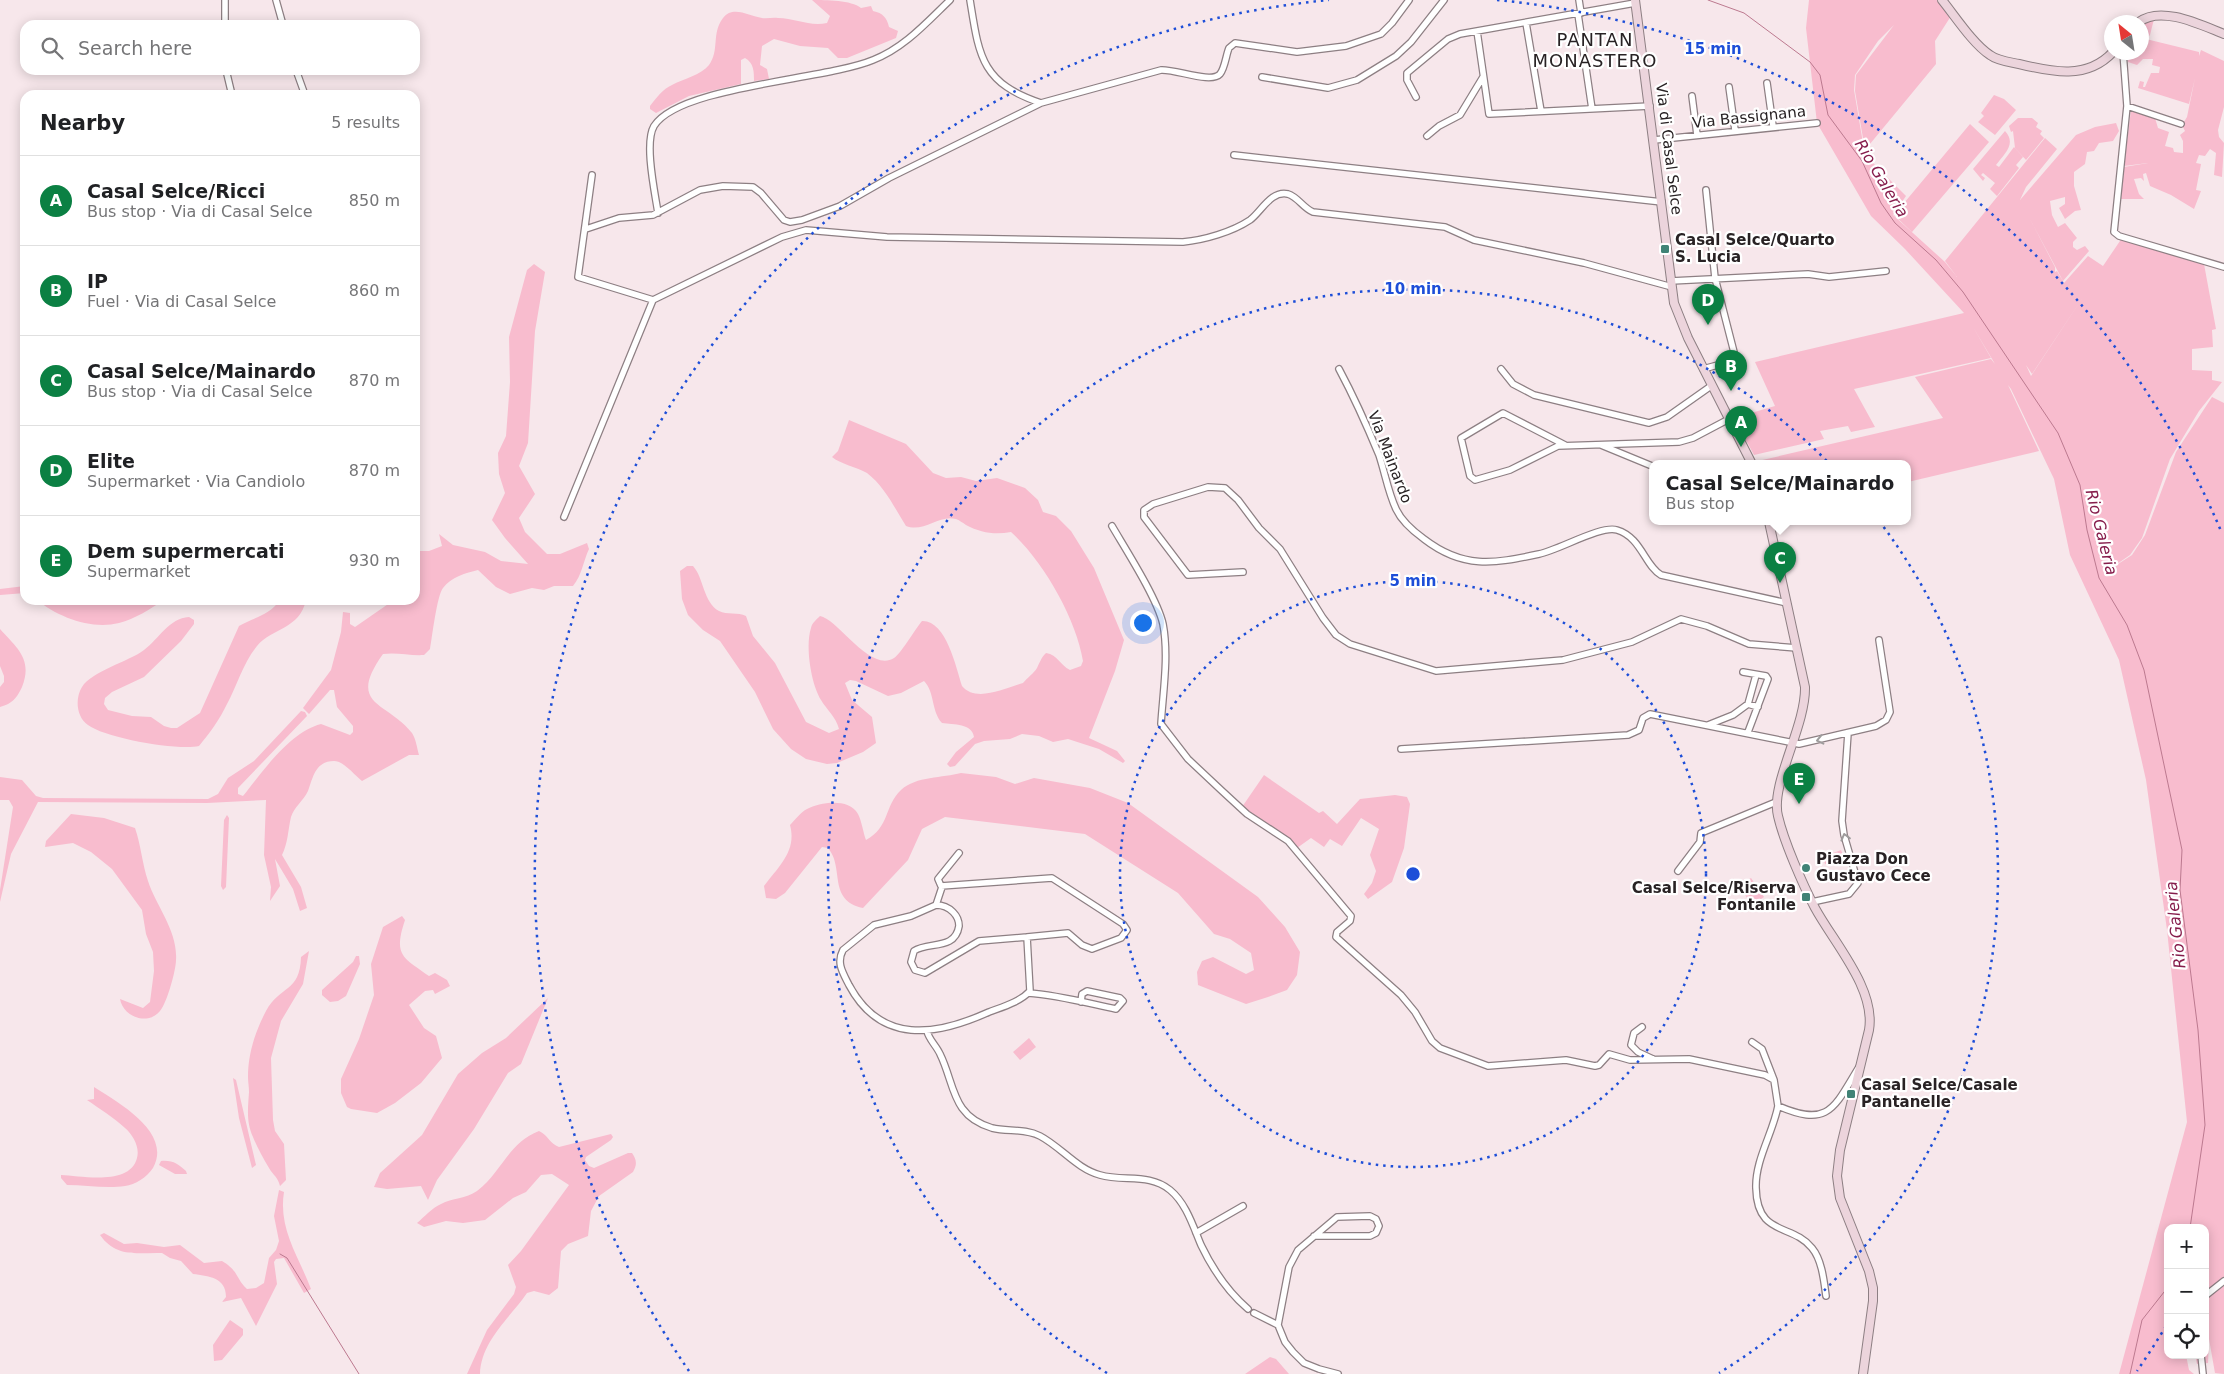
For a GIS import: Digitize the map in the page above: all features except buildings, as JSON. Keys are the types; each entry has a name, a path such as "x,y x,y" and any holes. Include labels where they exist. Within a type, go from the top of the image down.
{"main road":[{"path":"1942,0 1979,45 1994,58 2045,70 2064,72 2096,66 2104,59"},
{"name":"Via di Casal Selce","path":"1635,2 1650,106 1671,284 1678,317 1750,460"},
{"path":"2149,18 2169,17 2224,34"},
{"path":"1770,525 1797,648 1805,696 1776,802 1779,822 1812,902 1867,998 1870,1022 1840,1150 1837,1176 1840,1198 1868,1266 1873,1288 1873,1301 1863,1374"}],"street":[{"path":"225,0 225,20"},
{"path":"276,0 282,20"},
{"path":"658,213 650,139 653,128 665,115 685,104 712,96 840,71 873,60 902,44 950,0"},
{"path":"970,0 978,47 988,70 1001,83 1041,103"},
{"path":"586,229 619,218 658,213 706,188 745,186 759,192 784,220 800,221 840,206 889,178 1041,103 1164,70 1176,70 1213,78 1220,73 1229,48 1235,44 1302,52 1322,51 1368,40 1388,28 1409,0"},
{"path":"1262,77 1330,88 1357,80 1396,56 1411,42 1444,0"},
{"path":"1579,0 1579,13 1592,109"},
{"path":"1416,97 1407,80 1407,73 1450,38 1460,34 1635,2"},
{"path":"1526,23 1540,111"},
{"path":"1477,31 1489,114 1650,106"},
{"path":"2124,60 2127,106 2114,232 2118,235 2224,267"},
{"path":"227,75 231,90"},
{"path":"298,75 303,90"},
{"path":"1427,136 1460,115 1483,77"},
{"path":"1768,83 1773,126"},
{"path":"1729,87 1735,130"},
{"path":"1692,96 1696,135"},
{"path":"2127,106 2181,124"},
{"name":"Via Bassignana","path":"1654,140 1817,122"},
{"path":"1234,155 1662,202"},
{"path":"592,175 578,277 653,300"},
{"path":"1703,369 1736,360 1715,278 1706,190"},
{"path":"564,517 653,300 782,237 801,230 887,237 1180,242 1203,238 1244,223 1254,217 1271,199 1285,194 1292,196 1306,209 1314,212 1445,227 1474,240 1584,263 1671,284 1715,278 1808,274 1830,277 1886,270"},
{"path":"800,221 801,230"},
{"name":"Via Mainardo","path":"1339,369 1377,451 1398,513 1410,528 1444,554 1476,562 1535,555 1560,548 1601,530 1614,529 1631,538 1660,574 1787,603"},
{"path":"1501,369 1513,384 1534,395 1649,423 1667,417 1712,386"},
{"path":"1566,445 1503,413 1461,438 1470,476 1474,480 1508,471 1553,448 1566,445 1681,441 1699,435 1729,419"},
{"path":"1599,445 1649,465"},
{"path":"1243,572 1188,574 1145,519 1144,510 1153,504 1208,487 1225,488 1238,500 1261,531 1280,549 1319,612 1336,635 1350,644 1437,671 1568,659 1632,642 1681,619 1707,626 1749,644 1797,648"},
{"path":"1112,526 1135,566 1163,624 1162,724 1183,752 1221,790 1247,814 1290,843 1351,916 1350,921 1337,932 1336,937 1401,995 1438,1047 1489,1066 1566,1060 1596,1066 1608,1054 1628,1060 1657,1061 1689,1058 1761,1073 1774,1080"},
{"path":"1401,749 1628,735 1639,730 1644,717 1650,714 1802,744 1878,725 1890,715 1889,697 1879,640"},
{"path":"1743,672 1766,676 1768,679 1748,732"},
{"path":"1708,725 1733,715 1748,704 1756,674"},
{"path":"1748,704 1758,707"},
{"path":"1812,902 1847,895 1854,891 1858,883 1844,835 1842,821 1848,733"},
{"path":"1678,871 1700,842 1701,833 1776,802"},
{"path":"960,853 938,879 938,884 942,887 1054,878 1123,924 1127,930 1121,938 1094,949 1083,946 1068,933 1026,936 979,941 927,972 920,973 911,964 914,951 920,947 946,943 953,938 958,929 958,920 954,913 944,906 936,905 912,916 871,927 844,947 839,960 853,991 873,1017 904,1030 927,1031 973,1020 1028,993 1031,989 1026,936"},
{"path":"936,905 942,887"},
{"path":"1028,993 1116,1009 1123,1000 1087,990 1082,994 1081,1002"},
{"path":"1642,1027 1634,1033 1631,1045 1638,1052 1657,1061"},
{"path":"927,1031 928,1038 941,1055 956,1101 974,1118 991,1127 1024,1131 1038,1135 1084,1167 1099,1175 1144,1179 1162,1185 1179,1199 1218,1276 1248,1309"},
{"path":"1752,1042 1762,1049 1774,1080 1778,1106 1757,1176 1758,1205 1763,1215 1771,1224 1806,1243 1813,1250 1822,1271 1826,1296"},
{"path":"1778,1106 1802,1116 1824,1113 1836,1102 1862,1060"},
{"path":"1196,1233 1244,1206"},
{"path":"1314,1236 1370,1236 1376,1233 1379,1226 1376,1219 1370,1216 1339,1217 1314,1236 1296,1252 1290,1262 1278,1325 1288,1347 1298,1358 1316,1368 1338,1374"},
{"path":"2209,1293 2224,1281"},
{"path":"1254,1313 1278,1325"},
{"path":"2201,1359 2203,1374"}],"shaded area":[{"path":"812,0 845,2 861,8 871,6 873,11 884,16 889,27 898,31 896,38 847,58 838,58 828,48 800,46 774,39 762,46 760,65 767,69 769,79 754,81 752,65 745,58 741,60 741,84 689,96 656,113 650,109 652,103 666,89 697,74 709,65 714,54 719,24 727,14 741,12 764,18 784,18 815,24 827,23 830,16"},
{"path":"1809,0 1939,0 1951,16 1935,41 1936,64 1865,150 1855,91 1856,75 1894,25 1878,41 1855,75 1854,90 1865,155 1906,196 1893,215 1945,262 1957,277 1945,261 2045,138 2057,149 2026,187 2020,200 2076,135 2095,127 2116,123 2119,131 2113,141 2099,143 2094,151 2087,152 2085,164 2074,172 2074,186 2081,210 2075,211 2065,219 2059,208 2065,204 2065,197 2050,201 2052,215 2058,227 2065,223 2077,238 2073,242 2073,247 2077,250 2085,246 2089,251 2063,281 2030,219 2055,267 2055,272 2057,271 2064,283 2088,256 2103,266 2122,238 2204,264 2216,329 2212,330 2213,347 2192,349 2192,370 2212,371 2212,380 2222,382 2199,411 2170,459 2142,538 2130,555 2104,573 2132,555 2145,535 2176,452 2212,397 2224,403 2224,1374 2215,1373 2209,1339 2209,1224 2164,1224 2164,1359 2187,1359 2189,1370 2194,1374 2119,1374 2187,1122 2167,930 2146,780 2119,660 2070,555 2054,479 2011,389 2008,385 2039,451 1911,481 1911,460 1762,460 1943,418 1915,377 1991,359 1995,364 1973,327 1991,358 1854,389 1875,427 1851,432 1848,426 1820,431 1824,439 1754,455 1734,418 1775,406 1755,362 1964,313 1905,249 1871,216 1817,123 1806,28","holes":["2085,294 2031,376 2026,365 2032,374"]},
{"path":"2154,19 2149,36 2149,20"},
{"path":"2149,40 2199,52 2199,56 2201,50 2224,61 2224,107 2218,130 2219,137 2224,143 2222,177 2214,175 2216,153 2210,149 2205,156 2199,155 2196,163 2201,164 2196,190 2201,191 2194,209 2171,195 2150,186 2146,173 2143,174 2144,181 2141,178 2134,179 2139,194 2144,199 2121,199 2124,167 2148,163 2124,166 2131,110 2155,118 2158,128 2169,132 2165,146 2173,148 2174,152 2183,153 2183,141 2180,135 2185,131 2182,125 2187,117 2195,78 2189,104 2138,88 2140,81 2144,82 2143,87 2145,87 2151,73 2159,73 2160,67 2152,65 2153,59 2149,59"},
{"path":"2128,60 2142,60 2137,65 2128,62"},
{"path":"1994,95 2004,99 2016,110 1995,135 1978,122 1984,116 1981,113"},
{"path":"2018,118 2032,118 2038,123 2036,127 2042,131 2040,134 2044,138 2026,160 2015,148 2013,131 2011,132 2009,126"},
{"path":"1970,124 1989,142 1912,232 1894,215"},
{"path":"2005,131 2010,140 2010,145 1996,165 1999,167 2014,147 2023,157 2016,165 2019,168 1997,196 1990,189 1995,183 1983,173 1981,175 1985,178 1983,181 1973,169"},
{"path":"534,264 545,272 535,331 528,443 519,466 535,494 519,518 525,532 547,554 560,554 587,543 589,549 573,586 554,586 544,590 532,588 510,594 496,587 478,570 454,578 446,584 441,592 430,649 424,655 383,654 368,684 369,693 374,701 412,733 419,755 409,755 362,781 345,766 334,761 323,764 316,771 308,791 292,813 287,841 282,855 301,887 307,908 300,911 293,889 275,859 280,886 270,901 271,887 264,855 266,800 207,803 38,802 11,854 0,902 0,890 13,807 9,800 0,800 0,777 22,780 36,796 43,798 208,799 218,794 228,778 254,761 301,711 305,712 307,716 238,788 238,794 243,796 268,764 288,744 310,728 321,724 350,735 353,732 353,726 337,707 334,690 330,690 309,714 303,708 331,670 341,632 343,612 350,613 350,624 355,627 387,605 420,605 420,551 429,551 442,546 439,534 453,545 485,552 501,561 528,564 492,520 505,493 499,474 498,453 506,436 510,382 509,337 527,270"},
{"path":"849,420 906,444 933,473 946,478 961,477 976,481 997,478 1025,488 1038,500 1043,512 1056,516 1071,531 1094,568 1124,640 1115,671 1089,738 1117,751 1125,761 1123,763 1099,749 1068,739 1053,742 1039,736 1022,734 1010,739 984,741 975,744 955,766 950,767 947,764 956,752 974,737 973,732 966,727 942,723 936,713 930,691 924,681 901,693 888,696 856,681 850,680 845,683 852,700 872,717 876,743 863,752 837,763 827,764 806,759 791,749 773,729 755,692 720,641 703,630 688,615 682,599 680,571 687,566 693,566 697,571 707,596 714,607 722,612 746,616 753,636 775,663 806,722 829,733 839,729 836,721 817,693 809,654 809,636 814,622 820,616 836,626 865,652 885,661 897,656 922,621 930,623 938,628 944,636 962,686 968,691 975,693 991,693 1023,683 1036,670 1046,653 1056,658 1070,670 1081,666 1083,661 1066,609 1046,574 1023,544 1011,532 983,532 950,518 925,526 913,528 906,526 889,498 867,473 839,462 832,457 838,451"},
{"path":"20,587 20,593 0,595 0,589"},
{"path":"44,605 156,605 131,619 108,625 86,623 65,617"},
{"path":"276,605 304,605 303,610 292,623 270,635 257,646 244,667 221,715 199,746 175,747 125,739 97,730 84,722 81,717 78,707 78,696 87,681 102,671 144,650 170,625 182,618 189,617 194,620 194,624 181,641 144,677 112,692 105,698 104,704 108,710 132,716 151,717 164,726 177,728 200,713 239,626 271,610"},
{"path":"0,629 22,655 26,669 18,695 8,704 0,707 0,687 4,682 4,676 0,666"},
{"path":"961,773 996,777 1015,784 1034,778 1090,788 1128,803 1258,897 1285,927 1300,952 1297,975 1287,990 1246,1004 1198,985 1197,972 1202,961 1213,957 1246,974 1254,970 1251,953 1230,939 1214,934 1178,893 1085,834 945,817 922,829 908,860 863,908 852,904 845,898 838,882 833,856 828,848 822,847 785,893 776,899 766,898 764,886 781,865 789,850 792,834 790,825 805,810 827,803 848,805 858,814 866,840 879,829 896,796 907,785 922,780"},
{"path":"1264,775 1319,813 1323,811 1337,824 1360,799 1395,795 1407,797 1410,804 1404,848 1392,882 1368,899 1364,894 1372,883 1376,871 1370,855 1379,829 1361,818 1342,846 1330,839 1324,847 1311,838 1297,848 1278,830 1242,807"},
{"path":"71,814 104,818 135,828 148,881 170,929 176,949 171,986 163,1007 155,1016 143,1019 131,1015 126,1011 120,999 143,1008 150,1002 154,971 153,952 146,934 142,910 112,869 91,852 73,843 45,847 46,841"},
{"path":"227,815 229,818 226,887 223,890 221,886 224,820"},
{"path":"1841,850 1845,860 1825,864 1823,857"},
{"path":"1751,878 1764,897 1752,905 1739,886"},
{"path":"402,916 405,920 400,941 400,949 403,954 429,976 435,973 447,980 450,986 435,994 433,990 425,991 409,1005 424,1028 436,1036 442,1058 421,1083 395,1103 377,1113 351,1109 347,1107 341,1093 341,1079 359,1039 374,995 371,964 383,927"},
{"path":"309,951 303,984 281,1021 271,1058 273,1120 275,1131 284,1144 286,1180 280,1186 258,1149 249,1126 249,1060 255,1035 266,1011 271,1003 293,983 300,969 301,957"},
{"path":"356,956 359,956 360,964 346,996 338,1001 330,1002 322,995 322,990 353,962"},
{"path":"548,998 521,1064 508,1073 474,1129 437,1180 428,1200 421,1186 387,1189 374,1187 380,1173 422,1135 458,1074 482,1053 506,1038"},
{"path":"1029,1038 1036,1047 1020,1060 1013,1052"},
{"path":"233,1078 236,1080 256,1165 252,1168 239,1118"},
{"path":"94,1087 140,1120 155,1142 157,1155 153,1168 133,1184 111,1187 67,1185 61,1178 61,1175 115,1176 125,1173 133,1167 137,1158 137,1146 128,1131 87,1100 94,1099"},
{"path":"539,1131 559,1147 611,1134 613,1137 611,1140 586,1157 585,1160 589,1166 594,1168 632,1153 636,1160 635,1167 633,1172 599,1196 591,1211 588,1236 568,1244 561,1251 558,1288 549,1295 534,1291 527,1293 497,1331 485,1351 480,1374 467,1374 487,1330 514,1294 516,1287 508,1265 521,1251 569,1185 552,1174 541,1175 526,1192 513,1198 485,1220 463,1223 446,1221 424,1227 417,1223 431,1210 445,1202 468,1196 477,1191 493,1175 512,1150 528,1136"},
{"path":"161,1161 175,1163 186,1171 187,1174 175,1174 159,1165"},
{"path":"279,1190 284,1192 284,1218 287,1231 311,1289 304,1293 284,1258 276,1259 274,1262 277,1284 256,1326 241,1298 222,1302 226,1297 225,1290 220,1281 193,1274 181,1261 170,1258 162,1253 129,1253 121,1251 107,1243 100,1235 104,1233 124,1244 137,1243 164,1247 180,1245 204,1263 222,1261 232,1268 247,1289 256,1288 264,1283 269,1258 276,1250 279,1241 274,1216"},
{"path":"230,1320 243,1329 243,1335 222,1360 214,1361 213,1345"},
{"path":"1270,1357 1276,1359 1289,1374 1245,1374"},
{"path":"2196,1359 2208,1359 2208,1363 2197,1364"}],"waterway":[{"name":"Rio Galeria","path":"1708,0 1744,13 1810,62 1820,75 1828,115 1862,161 1881,203 1895,223 1936,260 1963,292 2058,433 2080,485 2087,530 2099,578 2127,625 2144,670 2182,850 2180,890 2198,1030 2205,1125 2191,1224"},
{"path":"280,1254 287,1258 359,1374"},
{"name":"Rio Galeria","path":"2130,1374 2142,1320 2164,1292"}],"place":[{"name":"Casal Selce/Quarto S. Lucia","path":"1665,249"},
{"name":"Elite","path":"1708,325"},
{"name":"IP","path":"1731,391"},
{"name":"Casal Selce/Ricci","path":"1741,447"},
{"name":"Casal Selce/Mainardo","path":"1780,583"},
{"name":"Dem supermercati","path":"1799,804"},
{"name":"Piazza Don Gustavo Cece","path":"1806,868"},
{"name":"Casal Selce/Riserva Fontanile","path":"1806,897"},
{"name":"Casal Selce/Casale Pantanelle","path":"1851,1094"}],"district":[{"name":"PANTAN MONASTERO","path":"1595,50"}]}
